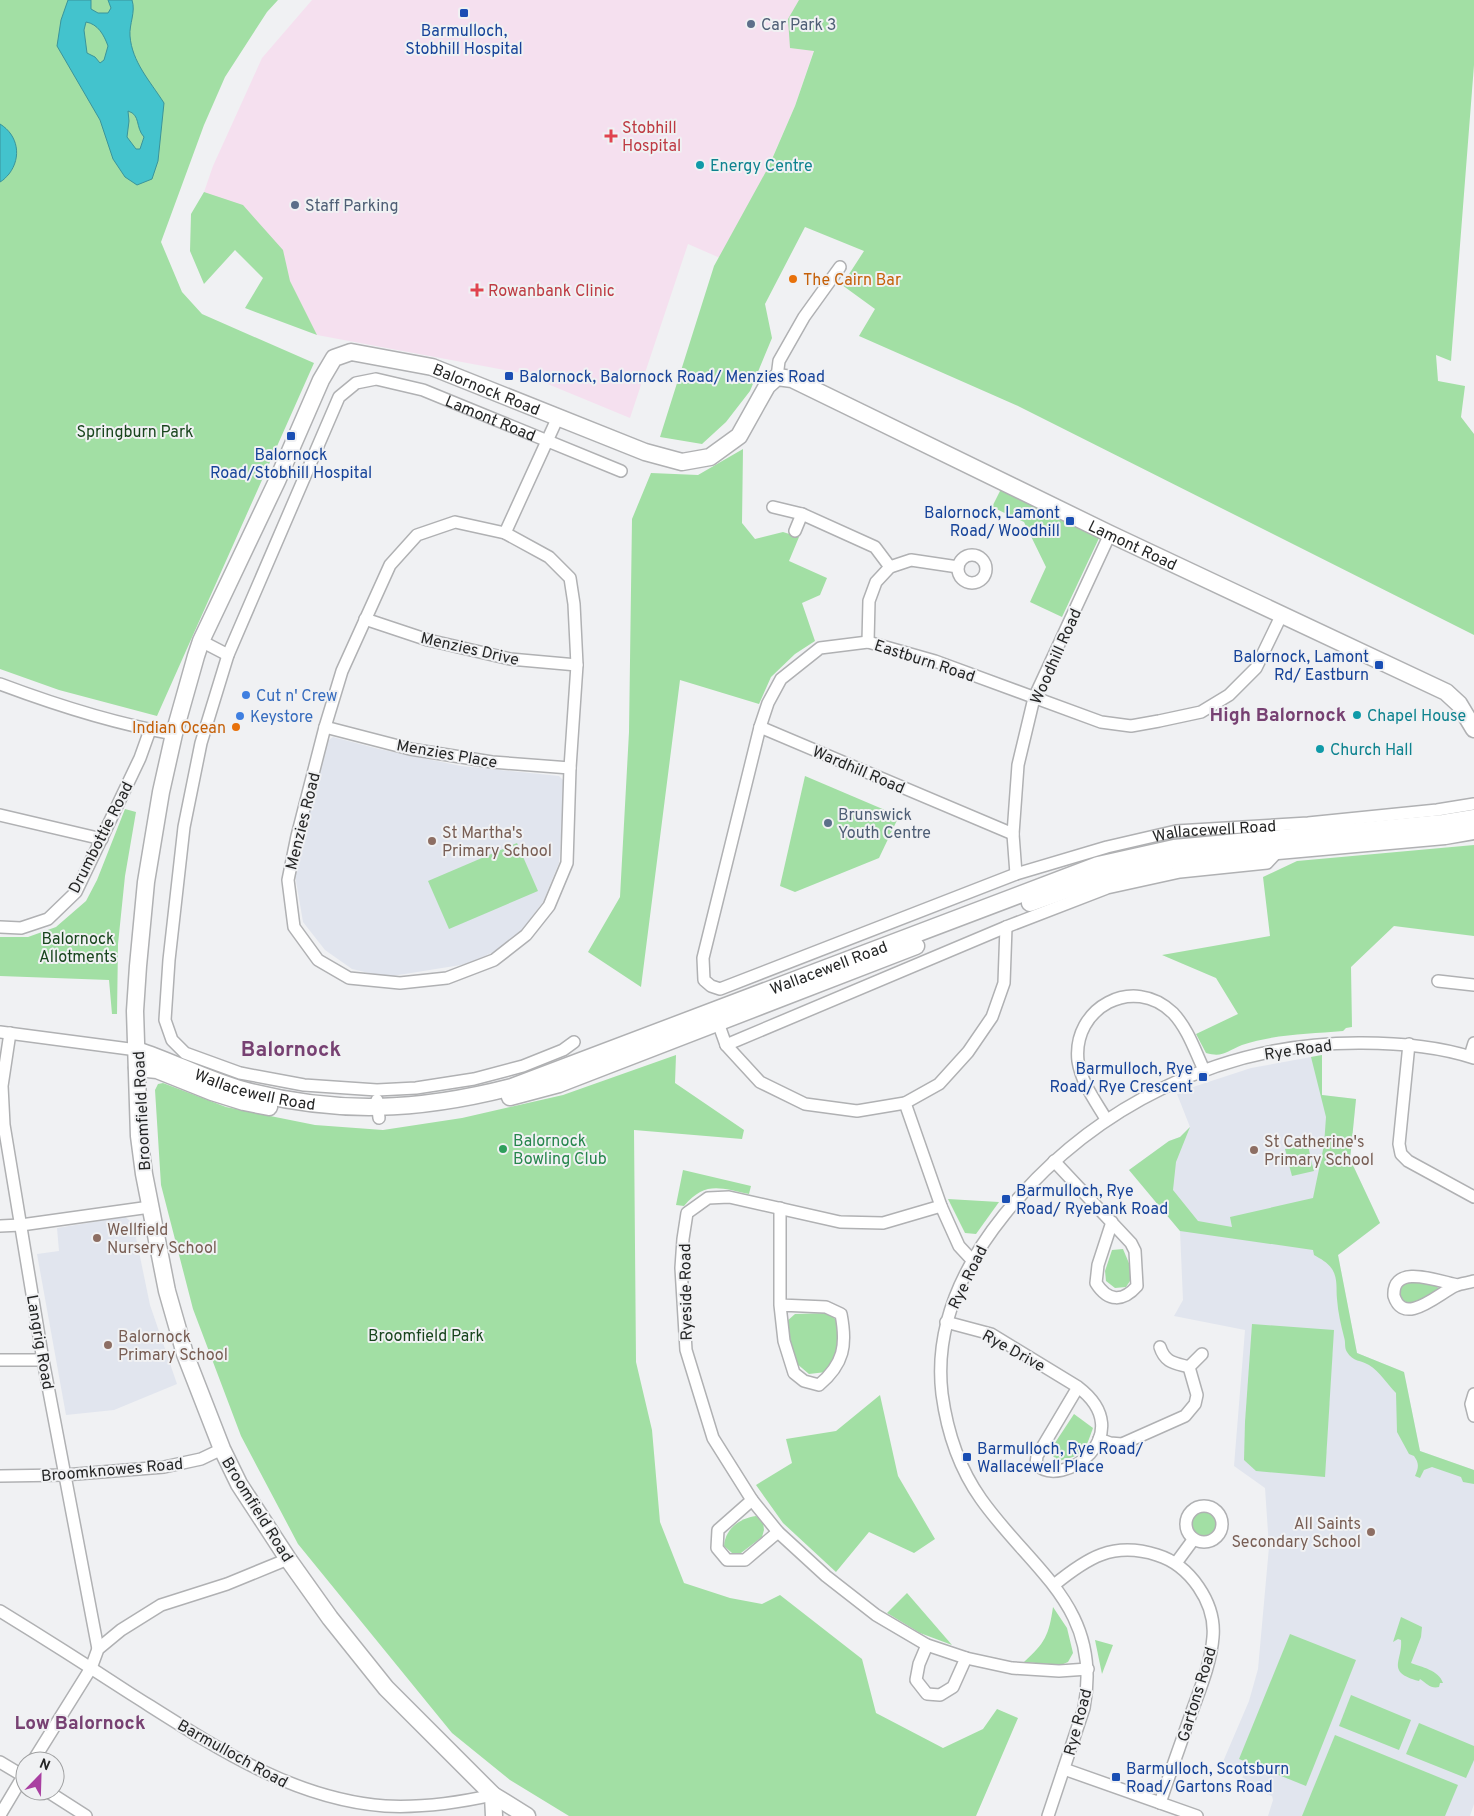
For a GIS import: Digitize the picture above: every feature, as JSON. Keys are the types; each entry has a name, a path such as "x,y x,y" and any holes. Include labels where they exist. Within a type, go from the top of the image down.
{"street":[{"name":"Balornock Road","path":"174,734 201,641 277,481 321,380 334,358 351,352 432,367 645,452 682,462 710,457 739,436 767,386 777,377 779,361 804,317 840,267"},
{"name":"Lamont Road","path":"777,377 792,379 1110,534 1446,692 1459,704 1474,729"},
{"name":"Lamont Road","path":"228,655 339,397 356,383 376,379 423,390 621,471"},
{"path":"505,532 558,417"},
{"path":"773,507 802,514 875,547 890,567"},
{"path":"795,532 802,514"},
{"name":"Menzies Road","path":"455,522 505,532 549,557 570,578 574,604 577,665 570,768 567,863 549,906 526,935 494,960 447,978 400,983 349,978 318,960 294,927 288,880 297,836 325,727 342,671 365,618 390,565 417,535 455,522"},
{"name":"Woodhill Road","path":"1016,874 1013,834 1018,765 1034,698 1110,534"},
{"path":"868,642 869,601 876,582 890,567 911,560 958,567"},
{"name":"Eastburn Road","path":"711,986 704,980 703,958 760,727 768,703 781,679 820,648 868,642 935,661 1101,722 1131,726 1201,712 1229,695 1256,668 1282,614"},
{"name":"Menzies Drive","path":"365,618 428,640 510,659 577,665"},
{"path":"201,641 228,655"},
{"name":"Wallacewell Road","path":"228,655 201,744 184,827 164,1020 172,1040 185,1053 240,1073 304,1086 377,1090 416,1088 474,1079 523,1066 563,1050 574,1042"},
{"path":"0,684 55,704 150,730 174,734"},
{"name":"Menzies Place","path":"325,727 410,749 492,762 570,768"},
{"name":"Wardhill Road","path":"760,727 1013,834"},
{"name":"Drumbottie Road","path":"0,927 21,928 48,919 76,892 140,758 150,730"},
{"name":"Broomfield Road","path":"174,734 161,792 146,882 135,1011 139,1136 150,1207 167,1291 185,1354 222,1449 240,1484 288,1559 330,1618 386,1688 493,1795 527,1816"},
{"name":"Wallacewell Road","path":"711,986 720,989 1016,874 1107,847 1176,831 1316,822 1437,810 1474,804"},
{"path":"0,816 102,839"},
{"name":"Wallacewell Road","path":"726,1045 1006,927 1107,888 1180,872 1267,863 1281,844 1443,824 1474,818"},
{"name":"Wallacewell Road","path":"137,1068 157,1070 212,1092 244,1102 331,1116 378,1113 475,1096 512,1087 716,1016 866,959 1098,865 1174,848 1445,836 1474,831"},
{"path":"716,1016 726,1045 760,1082 805,1104 857,1110 905,1103 939,1084 968,1052 992,1017 1004,983 1006,927"},
{"path":"856,935 866,959"},
{"path":"1438,981 1474,985"},
{"path":"1106,1119 1084,1080 1078,1062 1078,1049 1080,1034 1089,1018 1098,1008 1110,1000 1133,996 1160,1004 1172,1013 1189,1036 1204,1070"},
{"path":"5,1032 137,1050"},
{"name":"Langrig Road","path":"5,1032 2,1125 64,1476 98,1649"},
{"name":"Rye Road","path":"1048,1816 1084,1708 1088,1669 1080,1628 1070,1608 1054,1585 982,1501 959,1460 951,1438 942,1393 941,1368 946,1322 953,1300 972,1260 995,1226 1021,1194 1054,1161 1106,1119 1148,1095 1204,1070 1245,1057 1306,1045 1353,1043 1409,1044 1430,1046 1472,1057"},
{"path":"1472,1057 1474,1043"},
{"path":"1409,1044 1399,1144 1401,1154 1408,1161 1474,1197"},
{"name":"Wallacewell Road","path":"137,1050 243,1090 272,1097 378,1113"},
{"path":"377,1090 378,1113"},
{"path":"905,1103 941,1206 959,1246 972,1260"},
{"path":"1054,1161 1112,1222 1136,1251 1137,1286 1130,1295 1119,1299 1106,1295 1096,1283 1098,1265 1112,1222"},
{"name":"Ryeside Road","path":"941,1206 882,1223 840,1222 729,1197 708,1198 688,1213 683,1239 682,1268 686,1350 713,1438 752,1500 778,1532 826,1576 876,1615 927,1645 966,1658 1012,1668 1060,1671 1088,1669"},
{"path":"0,1226 21,1225 150,1207"},
{"path":"780,1208 780,1305 784,1341 794,1373 804,1381 820,1385 832,1374 841,1357 844,1330 841,1314 826,1307 780,1305"},
{"path":"1457,1285 1408,1276 1396,1283 1394,1296 1401,1307 1414,1309 1457,1285 1474,1281"},
{"name":"Rye Drive","path":"946,1322 991,1334 1078,1387 1087,1394 1099,1409 1102,1418 1099,1439 1094,1451 1085,1460 1072,1467 1051,1472 1041,1470 1036,1464 1037,1456 1078,1387"},
{"path":"1160,1347 1162,1355 1169,1361 1189,1367"},
{"path":"1189,1367 1202,1354"},
{"path":"0,1360 43,1360"},
{"path":"1099,1439 1110,1443 1122,1444 1185,1416 1195,1404 1197,1395 1189,1367"},
{"path":"1474,1394 1471,1404 1474,1416"},
{"name":"Broomknowes Road","path":"0,1476 64,1476 172,1466 201,1459 222,1449"},
{"path":"752,1500 718,1530 717,1548 727,1560 745,1560 778,1532"},
{"path":"1176,1563 1193,1540"},
{"name":"Gartons Road","path":"1054,1585 1080,1564 1107,1552 1124,1550 1145,1551 1176,1563 1193,1580 1206,1599 1212,1618 1213,1636 1208,1663 1160,1803"},
{"path":"39,1751 91,1668 98,1649 121,1630 161,1605 227,1584 288,1559"},
{"name":"Barmulloch Road","path":"0,1611 206,1740 266,1774 297,1788 342,1799 384,1806 428,1806 493,1795"},
{"path":"927,1645 919,1664 916,1680 927,1694 940,1695 953,1687 966,1658"},
{"path":"0,1762 15,1771"},
{"path":"1064,1769 1197,1816"},
{"path":"0,1815 15,1791"},
{"path":"493,1795 494,1816"},
{"path":"63,1801 86,1816"}],"shaded area":[{"path":"312,0 831,0 795,106 727,261 688,244 630,418 521,373 317,335 204,192 213,166 262,58"},
{"name":"St Martha's Primary School","path":"333,737 379,749 461,766 559,776 565,782 559,863 543,902 522,930 500,949 467,964 386,977 352,969 325,950 303,922 295,875 326,742"},
{"name":"All Saints Secondary School","path":"1322,1055 1322,1095 1356,1099 1350,1159 1380,1223 1338,1255 1357,1353 1404,1372 1420,1451 1474,1470 1474,1804 1470,1816 1268,1816 1273,1800 1272,1796 1241,1784 1244,1772 1222,1764 1249,1701 1258,1669 1269,1547 1265,1488 1234,1466 1245,1330 1174,1316 1183,1300 1180,1231 1129,1170 1169,1141 1180,1137 1190,1127 1177,1094 1251,1068"},
{"name":"Balornock Primary School","path":"125,1217 133,1223 150,1305 177,1384 114,1410 66,1415 37,1254 59,1251 57,1228"}],"green space":[{"name":"Springburn Park","path":"0,0 278,0 267,12 225,77 204,125 161,242 182,292 202,314 314,363 157,716 59,690 0,669"},
{"path":"799,0 1474,0 1474,65 1451,361 1436,355 1438,381 1465,386 1461,417 1474,434 1474,635 1018,406 859,336 875,309 842,285 864,251 805,227 765,304 772,338 750,391 726,422 702,444 660,437 714,266 769,166 795,106 814,51 790,48 788,19"},
{"path":"204,192 243,205 283,250 290,281 317,335 245,308 263,278 235,250 204,284 190,251 191,214"},
{"path":"743,449 742,523 755,539 783,532 799,537 789,561 827,578 820,595 802,603 815,641 795,654 771,677 759,704 680,680 641,987 588,952 620,897 629,732 632,519 651,473 698,475"},
{"path":"1001,489 1100,536 1062,617 1030,602 1046,567 1024,522 992,507"},
{"path":"805,776 899,816 879,858 795,892 780,886"},
{"name":"Balornock Allotments","path":"125,809 136,812 125,876 118,944 117,1014 112,1014 109,980 0,976 0,937 28,937 56,927 86,901 97,880"},
{"path":"517,843 538,891 449,929 428,881"},
{"path":"1474,845 1474,936 1394,926 1351,967 1352,1027 1346,1028 1343,1031 1292,1035 1254,1041 1217,1055 1206,1053 1196,1034 1238,1014 1216,978 1162,955 1270,936 1263,877 1297,861"},
{"name":"Broomfield Park","path":"676,1055 675,1083 744,1130 742,1139 634,1130 636,1362 652,1430 660,1522 684,1583 730,1598 762,1604 780,1595 862,1659 876,1713 943,1748 983,1729 997,1709 1018,1718 976,1816 569,1816 510,1780 452,1733 298,1544 241,1436 193,1309 161,1185 155,1090 158,1084 163,1083 226,1107 315,1125 383,1130 462,1118 563,1095"},
{"path":"1322,1055 1322,1095 1356,1099 1350,1159 1380,1223 1338,1255 1357,1353 1404,1372 1420,1451 1474,1470 1474,1484 1463,1482 1461,1477 1432,1467 1424,1470 1420,1478 1415,1476 1418,1468 1417,1461 1414,1456 1409,1454 1397,1432 1396,1393 1373,1368 1366,1363 1354,1359 1347,1352 1338,1309 1335,1276 1328,1264 1314,1255 1313,1250 1180,1231 1129,1170 1169,1141 1180,1137 1190,1127 1176,1162 1173,1190 1198,1221 1232,1227 1230,1217 1313,1198 1324,1145 1326,1117 1311,1057"},
{"path":"1308,1144 1310,1155 1288,1160 1285,1149"},
{"path":"1311,1160 1314,1171 1292,1176 1289,1165"},
{"path":"683,1170 751,1186 749,1194 714,1188 699,1193 684,1206 676,1205"},
{"path":"948,1199 999,1202 976,1234 965,1233"},
{"path":"1123,1249 1131,1268 1132,1278 1126,1287 1115,1288 1106,1281 1105,1271 1112,1250"},
{"path":"1409,1280 1437,1286 1439,1290 1421,1302 1408,1303 1402,1299 1400,1291 1401,1286"},
{"path":"827,1313 839,1325 838,1346 826,1372 809,1374 796,1363 786,1322 795,1314"},
{"path":"1252,1324 1334,1330 1325,1477 1256,1471 1244,1460"},
{"path":"880,1395 898,1476 935,1539 914,1553 869,1532 836,1572 783,1523 756,1485 792,1463 786,1439 836,1431"},
{"path":"1074,1414 1093,1428 1088,1442 1082,1451 1073,1457 1058,1461 1049,1452"},
{"path":"1204,1511 1214,1515 1218,1525 1214,1535 1204,1539 1194,1535 1190,1525 1194,1515"},
{"path":"756,1516 763,1521 764,1530 762,1537 741,1553 732,1553 724,1546 727,1534 734,1525 744,1519"},
{"path":"907,1593 952,1645 920,1633 887,1613"},
{"path":"1053,1607 1067,1628 1073,1653 1068,1662 1061,1665 1024,1662 1045,1638 1050,1625"},
{"path":"1401,1617 1422,1627 1421,1637 1411,1663 1438,1675 1443,1683 1440,1683 1439,1687 1431,1687 1420,1679 1419,1681 1409,1678 1399,1670 1401,1640 1398,1639 1393,1642"},
{"path":"1290,1634 1356,1660 1306,1786 1239,1759"},
{"path":"1095,1640 1113,1645 1102,1674"},
{"path":"1351,1695 1411,1720 1399,1750 1339,1726"},
{"path":"1419,1723 1474,1746 1474,1760 1466,1778 1406,1754"},
{"path":"1335,1735 1458,1785 1445,1816 1302,1816"}],"water":[{"path":"68,0 91,0 91,9 98,13 108,13 111,8 108,0 132,0 131,45 142,71 164,103 158,161 152,179 137,185 125,177 113,159 100,120 57,46 61,20","holes":["86,22 94,25 100,31 108,46 104,60 100,63 95,57 87,53 84,30","128,111 135,115 144,137 140,149 136,149 127,137"]},
{"path":"0,124 11,134 17,154 16,161 9,174 0,182"}],"place":[{"name":"Barmulloch, Stobhill Hospital","path":"464,13"},
{"name":"Car Park 3","path":"751,24"},
{"name":"Stobhill Hospital","path":"611,136"},
{"name":"Energy Centre","path":"700,165"},
{"name":"Staff Parking","path":"295,205"},
{"name":"The Cairn Bar","path":"793,279"},
{"name":"Rowanbank Clinic","path":"477,290"},
{"name":"Balornock, Balornock Road/ Menzies Road","path":"509,376"},
{"name":"Balornock Road/Stobhill Hospital","path":"291,436"},
{"name":"Balornock, Lamont Road/ Woodhill","path":"1070,521"},
{"name":"Balornock, Lamont Rd/ Eastburn","path":"1379,665"},
{"name":"Cut n' Crew","path":"246,695"},
{"name":"Chapel House","path":"1357,715"},
{"name":"Keystore","path":"240,716"},
{"name":"Indian Ocean","path":"236,727"},
{"name":"Church Hall","path":"1320,749"},
{"name":"Brunswick Youth Centre","path":"828,823"},
{"name":"St Martha's Primary School","path":"432,841"},
{"name":"Barmulloch, Rye Road/ Rye Crescent","path":"1203,1077"},
{"name":"Balornock Bowling Club","path":"503,1149"},
{"name":"St Catherine's Primary School","path":"1254,1150"},
{"name":"Barmulloch, Rye Road/ Ryebank Road","path":"1006,1199"},
{"name":"Wellfield Nursery School","path":"97,1238"},
{"name":"Balornock Primary School","path":"108,1345"},
{"name":"Barmulloch, Rye Road/ Wallacewell Place","path":"967,1457"},
{"name":"All Saints Secondary School","path":"1371,1532"},
{"name":"Barmulloch, Scotsburn Road/ Gartons Road","path":"1116,1777"}],"district":[{"name":"High Balornock","path":"1278,714"},
{"name":"Balornock","path":"291,1049"},
{"name":"Low Balornock","path":"80,1722"}]}
